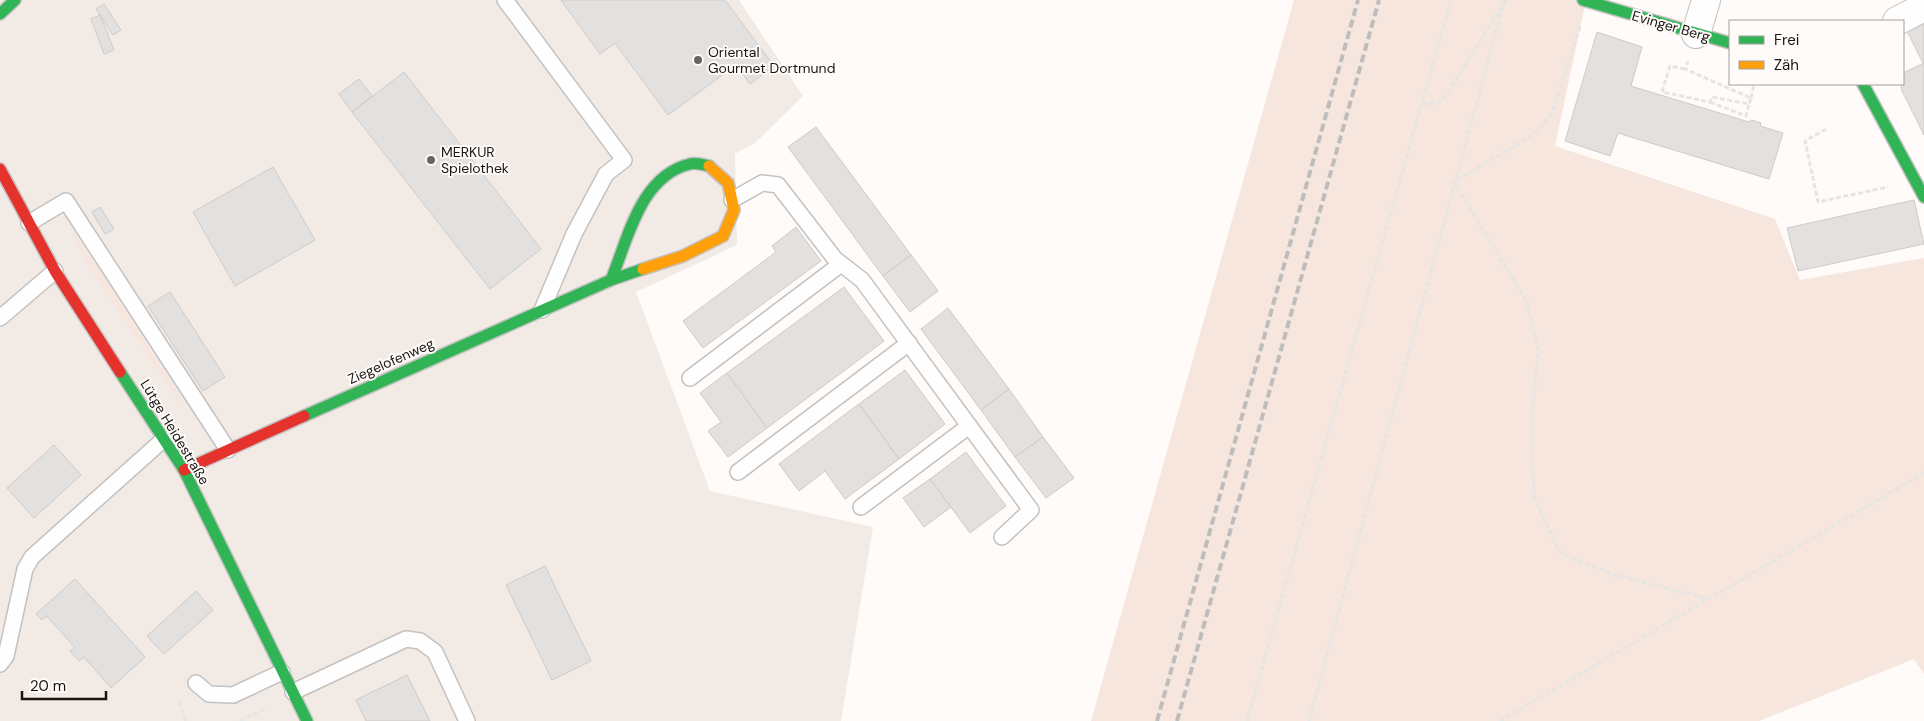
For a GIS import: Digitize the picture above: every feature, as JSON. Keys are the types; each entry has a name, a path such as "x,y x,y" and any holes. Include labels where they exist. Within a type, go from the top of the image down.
{"street":[{"path":"0,14 15,0"},
{"path":"1696,34 1706,0"},
{"name":"Evinger Berg","path":"1586,1 1729,43"},
{"path":"1899,20 1924,7"},
{"path":"1863,85 1924,197"},
{"path":"611,280 645,196 668,173 692,163 712,167 728,183 732,200"},
{"name":"Lütge Heidestraße","path":"0,169 55,270 184,470 307,721"},
{"name":"Ziegelofenweg","path":"184,470 611,280 683,256 723,236 734,210 732,200"}],"lane":[{"path":"505,0 624,160 606,174 574,234 542,310"},
{"path":"732,200 762,183 778,185 835,259 862,280 1031,510 1002,537"},
{"path":"29,223 66,201 228,450"},
{"path":"690,378 841,264"},
{"path":"0,318 55,270"},
{"path":"738,472 909,344"},
{"path":"861,507 969,426"},
{"path":"0,664 6,656 26,569 32,557 164,439"},
{"path":"293,692 406,639 420,641 435,652 467,721"},
{"path":"196,683 208,694 233,695 282,672"}],"path":[{"path":"1247,721 1451,0"},
{"path":"1422,104 1438,103 1447,94 1505,1"},
{"path":"1309,721 1454,182 1505,1"},
{"path":"1454,182 1533,134 1552,114 1586,1"},
{"path":"1685,69 1696,34"},
{"path":"1751,98 1685,69 1670,66 1662,92 1710,102 1746,116 1751,98 1754,85"},
{"path":"1710,102 1712,97 1749,104"},
{"path":"1826,129 1805,141 1818,202 1916,182"},
{"path":"1454,182 1526,302 1538,350 1531,425 1534,497 1560,553 1612,574 1708,599"},
{"path":"1500,721 1924,473"},
{"path":"179,702 186,721"},
{"path":"240,721 276,703"}],"shaded area":[{"path":"0,0 739,0 803,96 755,143 735,154 737,245 636,292 710,491 873,527 841,721 0,721"},
{"path":"1294,0 1586,0 1555,146 1775,219 1800,280 1924,258 1924,674 1914,659 1759,721 1091,721"},
{"path":"70,233 81,244 176,390 183,403 181,405 104,291"}],"building":[{"name":"Oriental Gourmet Dortmund","path":"561,0 725,0 774,66 750,84 736,65 668,115 615,43 600,54"},
{"path":"104,4 121,30 113,35 96,9"},
{"path":"100,15 114,50 104,54 91,19"},
{"path":"1924,23 1924,63 1923,63 1907,31"},
{"path":"1597,32 1642,47 1631,86 1749,122 1751,120 1761,123 1760,126 1783,133 1769,179 1618,133 1610,156 1565,141"},
{"path":"1924,63 1924,135 1902,91 1904,73"},
{"name":"MERKUR Spielothek","path":"404,72 541,249 490,289 352,112"},
{"path":"359,79 372,96 352,112 339,94"},
{"path":"816,127 911,255 883,276 788,147"},
{"path":"273,167 315,240 235,286 193,212"},
{"path":"1914,200 1924,244 1798,271 1787,228"},
{"path":"100,207 114,229 105,234 92,212"},
{"path":"796,227 821,261 703,348 683,321 776,252 772,246"},
{"path":"911,255 938,291 910,312 883,276"},
{"path":"844,287 884,341 767,428 727,373"},
{"path":"170,292 225,377 203,391 148,306"},
{"path":"948,308 1009,389 981,410 921,329"},
{"path":"905,370 945,424 899,459 859,404"},
{"path":"727,373 767,428 728,457 708,431 721,422 700,393"},
{"path":"1009,389 1043,437 1015,457 981,410"},
{"path":"859,404 899,459 845,499 825,471 799,491 779,464"},
{"path":"1043,437 1074,478 1046,498 1015,457"},
{"path":"54,445 81,475 34,518 7,488"},
{"path":"966,452 1006,506 970,533 930,479"},
{"path":"930,479 951,507 924,527 903,498"},
{"path":"545,566 591,661 552,680 506,585"},
{"path":"75,579 145,657 111,688 84,657 79,661 70,651 75,648 47,616 42,620 36,614"},
{"path":"196,591 213,610 164,654 147,636"},
{"path":"407,675 430,721 366,721 356,700"}],"railway":[{"path":"1157,721 1358,0"},
{"path":"1177,721 1379,0"}],"traffic: fast":[{"path":"0,14 15,0"},
{"path":"1583,0 1729,43"},
{"path":"1864,85 1924,197"},
{"path":"611,280 638,211 659,181 673,171 690,164 697,163 709,166"},
{"path":"304,416 611,280 643,269"},
{"path":"120,372 184,470 307,721"}],"traffic: slow":[{"path":"643,269 683,256 723,236 734,210 728,183 709,166"}],"traffic: jam":[{"path":"0,169 55,271 120,372"},
{"path":"184,470 304,416"}],"place":[{"name":"Oriental Gourmet Dortmund","path":"698,60"},
{"name":"MERKUR Spielothek","path":"431,160"}]}
